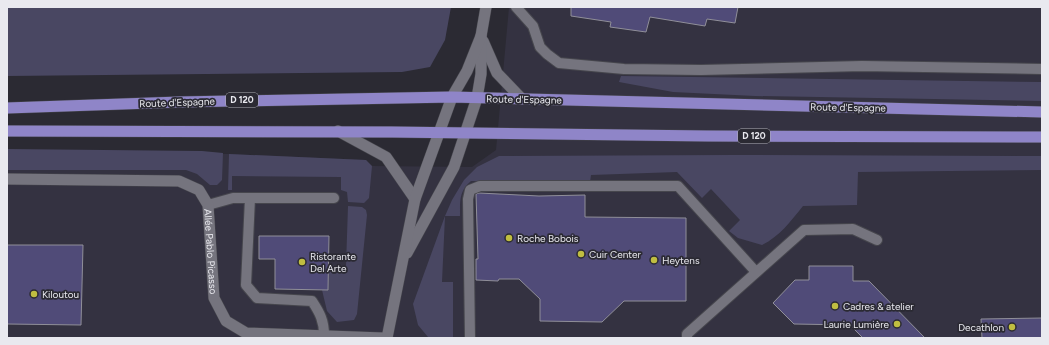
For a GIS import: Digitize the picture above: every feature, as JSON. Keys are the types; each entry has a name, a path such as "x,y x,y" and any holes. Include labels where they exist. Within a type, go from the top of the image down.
{"main road":[{"path":"401,265 454,167 466,133 477,98 481,74 481,36 486,7"},
{"path":"388,338 415,199 452,97 467,71 481,36"},
{"path":"481,36 497,73 522,99"},
{"name":"Route d'Espagne","path":"7,108 188,102 452,97 1042,112"},
{"name":"D 120","path":"7,131 439,132 707,136 1042,137"},
{"path":"338,132 386,156 415,199"},
{"name":"Allée Pablo Picasso","path":"7,179 179,181 199,190 208,205 214,298 226,321 246,333 383,338"}],"lane":[{"path":"516,7 533,26 540,47 559,63 624,69 701,70 862,66 1042,69"},
{"path":"470,338 468,199 470,190 480,186 678,186 756,272"},
{"path":"208,205 232,198 334,198"},
{"path":"250,198 246,285 257,298 312,302 320,313 324,325 324,335"},
{"path":"687,338 687,334 804,230 852,229 877,240"}],"shaded area":[{"path":"7,7 451,7 445,40 430,67 402,72 7,76"},
{"path":"509,7 1042,7 1042,338 7,338 7,153 229,154 366,160 372,166 472,167 496,150"},
{"path":"621,76 1042,82 1042,101 755,96 673,92 619,82"},
{"path":"7,149 202,151 223,153 222,180 217,185 210,185 197,174 186,170 7,170"},
{"path":"229,154 366,160 372,166 369,198 364,203 348,202 347,192 341,190 341,177 232,176 232,190 228,190"},
{"path":"499,156 1042,156 1042,170 858,172 857,205 803,206 779,233 762,245 738,238 729,231 740,220 711,189 702,198 677,172 591,175 590,182 471,181 462,193 460,201 460,216 445,216 452,200 464,180 477,167"},
{"path":"348,206 362,207 366,210 367,215 357,314 354,320 337,322 327,311 322,290 328,290 329,265 346,266"},
{"path":"445,216 442,282 453,282 453,338 428,337 418,325 413,304"}],"building":[{"path":"571,7 738,7 735,23 707,19 705,26 650,17 646,32 610,27 611,22 571,16"},
{"path":"476,194 539,196 585,195 585,217 686,218 686,301 624,301 602,322 540,321 540,299 519,279 499,279 498,281 476,280 476,259 478,259"},
{"name":"Ristorante Del Arte","path":"259,236 329,236 328,290 275,289 275,259 259,259"},
{"path":"7,245 83,245 81,325 7,324"},
{"name":"Cadres & atelier","path":"809,266 853,266 853,281 869,281 925,338 863,338 850,325 794,324 773,303 795,280 809,280"},
{"name":"Decathlon","path":"1042,318 1042,338 982,338 981,319"}],"place":[{"name":"Roche Bobois","path":"509,238"},
{"name":"Cuir Center","path":"581,254"},
{"name":"Heytens","path":"654,260"},
{"name":"Ristorante Del Arte","path":"302,262"},
{"name":"Kiloutou","path":"34,294"},
{"name":"Cadres & atelier","path":"835,306"},
{"name":"Laurie Lumière","path":"897,324"},
{"name":"Decathlon","path":"1012,327"}]}
